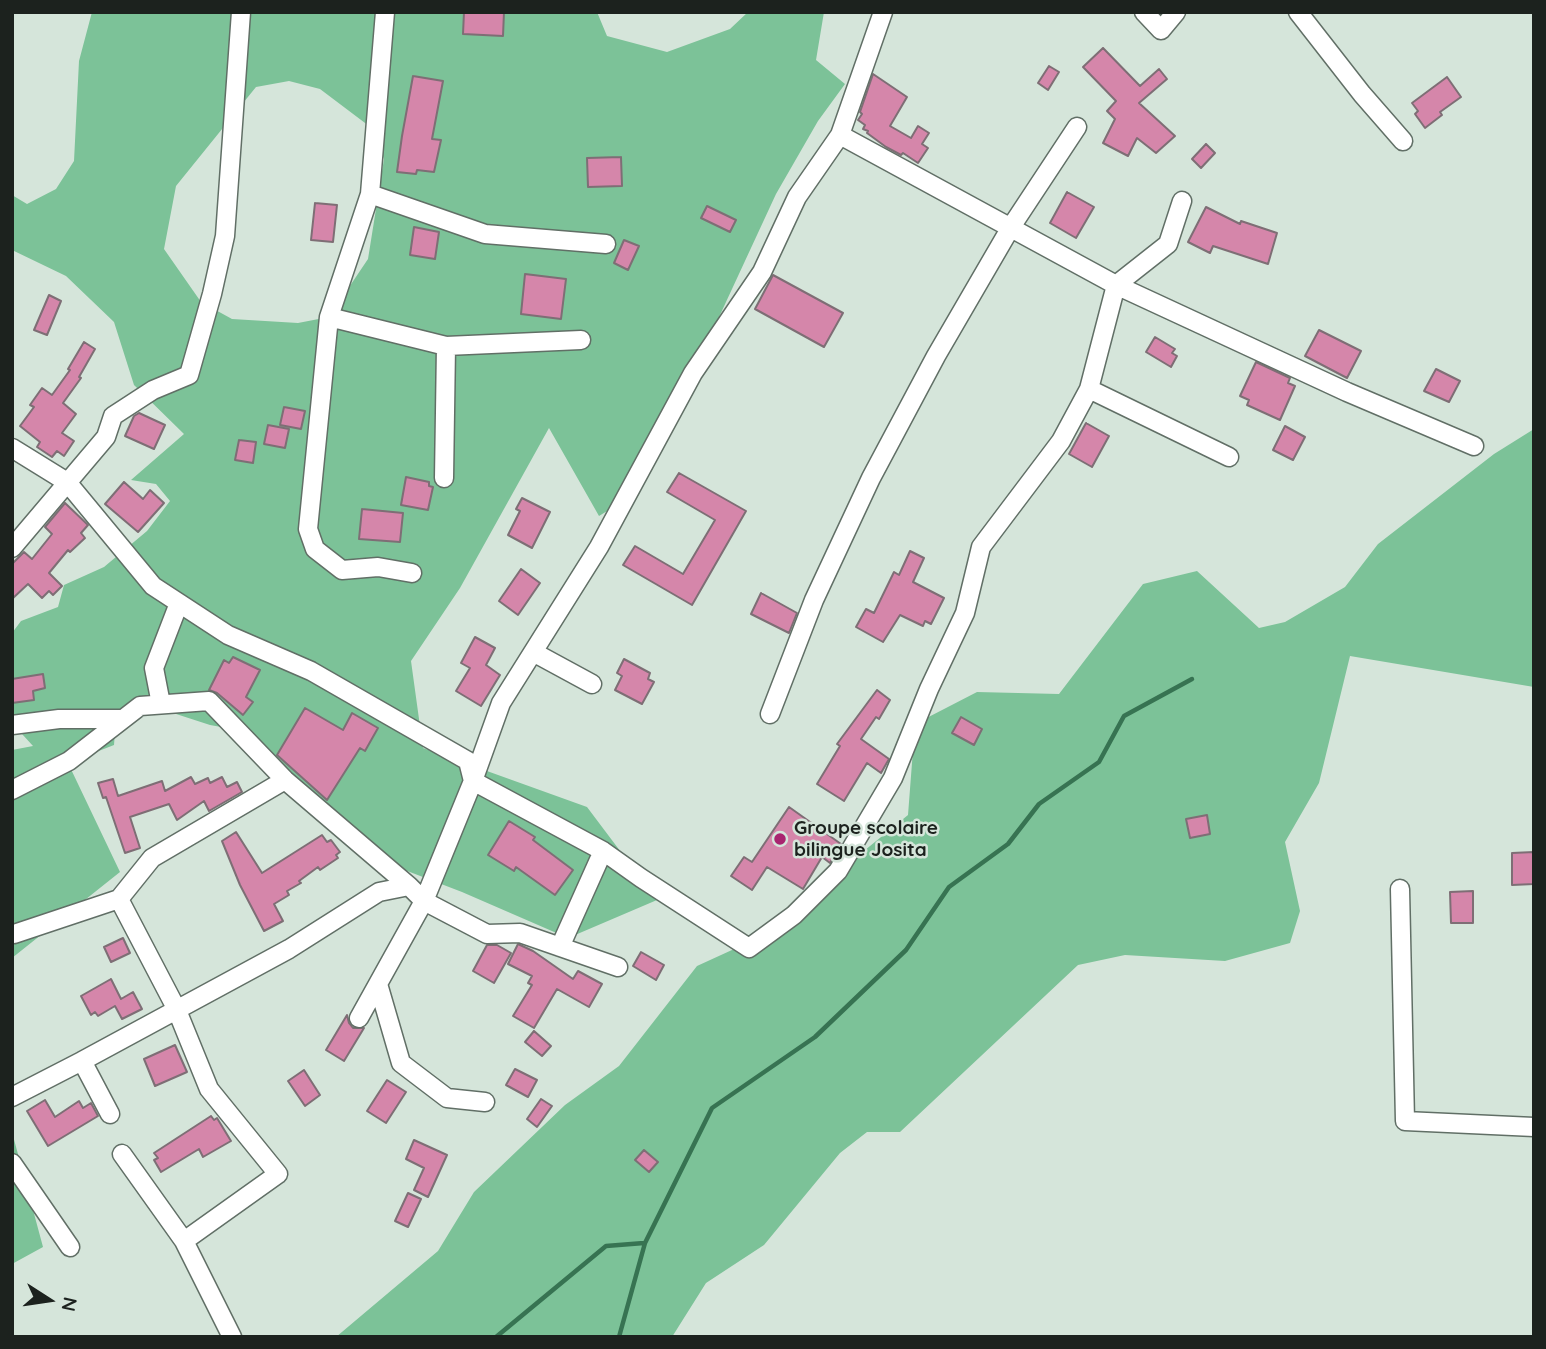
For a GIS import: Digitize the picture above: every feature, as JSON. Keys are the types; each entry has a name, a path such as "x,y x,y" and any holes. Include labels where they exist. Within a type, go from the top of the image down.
{"street":[{"path":"12,548 106,438 113,416 153,390 189,375 212,295 225,236 241,12"},
{"path":"385,12 370,194 329,317 308,529 315,549 342,570 378,567 412,573"},
{"path":"359,1017 424,901 473,781 501,703 599,547 693,373 762,272 797,197 840,135 883,12"},
{"path":"1144,12 1161,30 1176,12"},
{"path":"1298,12 1362,94 1403,141"},
{"path":"770,714 814,600 871,478 936,356 1011,227 1077,127"},
{"path":"840,135 1116,285 1347,392 1474,446"},
{"path":"370,194 485,234 606,244"},
{"path":"12,448 67,482 153,586 228,635 311,671 468,761 473,781 603,851 749,948 794,915 838,872 892,778 929,689 965,613 981,547 1061,441 1089,389 1116,285 1168,244 1182,201"},
{"path":"329,317 446,346 581,340"},
{"path":"444,478 446,346"},
{"path":"1089,389 1229,457"},
{"path":"161,704 154,668 180,603"},
{"path":"533,652 592,684"},
{"path":"12,790 69,761 140,706 209,701 285,780 424,901 487,934 520,933 618,967"},
{"path":"12,725 59,719 123,719"},
{"path":"13,933 119,898 152,858 285,780"},
{"path":"560,947 603,851"},
{"path":"12,1097 289,948 379,892 409,887"},
{"path":"1400,889 1405,1121 1534,1127"},
{"path":"119,898 176,1008 209,1089 278,1174 184,1241"},
{"path":"378,984 401,1063 447,1098 485,1102"},
{"path":"82,1061 110,1114"},
{"path":"122,1154 184,1241 232,1337"},
{"path":"12,1163 70,1247"}],"green space":[{"path":"92,12 597,12 607,36 667,52 730,29 748,12 824,12 816,60 845,84 818,121 776,194 638,492 599,516 549,428 460,588 411,661 423,748 587,807 657,900 568,938 462,892 376,859 249,732 210,725 133,700 116,717 114,745 68,763 120,872 12,958 12,750 33,746 12,723 12,633 21,621 58,607 64,585 104,567 147,531 170,501 156,484 131,480 184,434 134,385 114,322 66,276 12,250 12,195 27,204 56,189 74,161 79,61","holes":["289,81 320,89 373,129 384,159 368,259 329,317 298,323 232,319 201,302 164,249 176,186 256,87"]},
{"path":"1534,429 1534,687 1350,656 1319,783 1285,842 1300,911 1290,943 1225,961 1125,955 1078,965 900,1132 867,1132 840,1153 764,1245 706,1283 672,1337 336,1337 438,1251 474,1192 565,1105 619,1066 697,966 756,939 908,815 915,724 977,692 1059,694 1143,584 1197,571 1259,628 1285,622 1345,587 1378,544 1494,454"},
{"path":"12,1132 43,1247 12,1264"}],"building":[{"path":"464,12 504,12 503,36 463,34"},
{"path":"1103,48 1140,86 1159,69 1167,79 1139,103 1175,136 1156,153 1137,138 1128,156 1103,143 1115,119 1107,111 1116,101 1083,67"},
{"path":"1049,66 1059,72 1048,90 1038,83"},
{"path":"873,74 907,97 890,126 911,138 918,126 929,133 922,144 928,148 918,163 903,153 901,155 886,147 867,133 868,131 863,129 865,125 858,120"},
{"path":"413,76 443,81 432,139 441,140 434,172 397,172"},
{"path":"1447,77 1461,97 1440,112 1442,115 1425,128 1415,114 1418,111 1412,103"},
{"path":"1206,144 1215,153 1201,168 1192,159"},
{"path":"621,157 622,186 588,187 587,158"},
{"path":"1067,192 1094,207 1076,238 1050,223"},
{"path":"315,203 337,205 333,242 311,240"},
{"path":"707,206 736,220 730,232 701,218"},
{"path":"1206,207 1240,224 1241,221 1277,233 1268,264 1213,246 1210,253 1188,242"},
{"path":"414,227 439,232 435,259 410,255"},
{"path":"624,240 639,246 628,270 614,263"},
{"path":"525,274 566,279 561,319 521,314"},
{"path":"773,275 843,313 824,347 755,309"},
{"path":"49,295 61,301 47,335 34,330"},
{"path":"1319,330 1361,351 1347,378 1305,356"},
{"path":"1155,337 1175,349 1172,353 1177,356 1171,367 1146,352"},
{"path":"84,342 95,349 79,377 81,378 63,403 76,414 62,433 74,441 64,456 57,451 52,457 37,447 40,442 20,426 34,407 30,405 42,388 52,395 70,370 68,369"},
{"path":"1256,362 1290,378 1288,383 1295,386 1280,420 1247,405 1249,400 1240,396"},
{"path":"1436,369 1460,381 1449,402 1424,391"},
{"path":"284,407 305,411 301,429 280,425"},
{"path":"139,413 165,425 154,449 125,436 134,416"},
{"path":"1086,423 1109,436 1092,467 1069,454"},
{"path":"268,425 289,429 285,448 264,444"},
{"path":"1285,426 1305,437 1293,460 1273,450"},
{"path":"239,440 256,442 253,463 235,460"},
{"path":"679,473 746,511 692,605 623,565 635,546 683,574 715,520 667,492"},
{"path":"406,477 429,482 429,486 433,487 428,510 401,505"},
{"path":"124,482 143,499 150,490 164,503 138,532 105,504"},
{"path":"522,498 550,512 532,548 508,535 520,511 516,509"},
{"path":"65,503 88,525 81,533 85,538 70,552 68,550 49,573 62,586 53,595 49,591 42,598 28,584 12,599 12,564 24,552 32,559 52,534 45,527"},
{"path":"362,509 403,513 400,542 359,539"},
{"path":"910,551 924,558 913,582 944,598 931,624 925,621 923,626 900,615 883,642 856,627 866,609 874,613 894,572 899,575"},
{"path":"521,569 540,583 518,615 499,601"},
{"path":"761,593 797,613 789,633 751,614"},
{"path":"475,637 495,648 486,665 500,675 481,706 456,691 470,668 461,663"},
{"path":"233,657 260,670 246,697 253,702 243,715 217,693 209,690 224,660 229,663"},
{"path":"624,659 650,673 648,679 654,682 642,704 615,690 622,676 617,673"},
{"path":"43,674 45,688 33,691 34,700 12,703 12,679"},
{"path":"877,690 890,700 879,719 876,717 861,739 889,759 881,773 867,763 844,801 817,784 840,746 837,744"},
{"path":"305,708 343,730 352,713 378,728 365,751 360,748 327,800 277,755"},
{"path":"961,717 982,729 974,745 952,733"},
{"path":"191,777 195,784 208,778 210,783 222,777 227,787 237,782 242,792 209,811 204,801 177,820 169,804 130,817 140,848 125,853 106,797 103,798 98,783 113,779 118,796 162,781 165,791"},
{"path":"789,807 841,844 830,863 822,857 803,889 767,867 752,890 731,876 744,857 752,862"},
{"path":"1207,815 1210,834 1190,838 1186,819"},
{"path":"509,821 535,837 533,840 573,870 555,895 516,867 514,871 488,855"},
{"path":"236,832 262,873 322,835 327,842 331,840 340,852 336,855 338,858 320,870 318,867 299,881 301,883 287,891 289,895 274,904 283,921 264,931 240,885 222,841"},
{"path":"1534,852 1534,884 1512,885 1512,853"},
{"path":"1473,891 1473,923 1451,923 1450,892"},
{"path":"123,938 130,953 111,962 104,947"},
{"path":"518,944 533,951 573,979 578,971 602,984 589,1007 557,989 534,1028 513,1016 532,985 528,983 532,976 508,964"},
{"path":"487,945 497,945 511,953 494,983 473,971"},
{"path":"641,952 664,965 656,980 633,966"},
{"path":"111,979 121,999 133,992 142,1009 122,1019 115,1006 98,1016 95,1012 91,1015 81,996"},
{"path":"347,1015 353,1028 364,1028 344,1061 326,1050"},
{"path":"534,1031 551,1046 542,1056 525,1042"},
{"path":"175,1045 187,1072 155,1086 144,1059"},
{"path":"515,1069 537,1080 528,1097 506,1085"},
{"path":"304,1070 320,1095 305,1106 288,1081"},
{"path":"387,1080 406,1092 386,1123 367,1111"},
{"path":"541,1099 552,1106 537,1127 527,1119"},
{"path":"45,1100 55,1117 79,1101 83,1108 91,1103 98,1116 48,1146 27,1111"},
{"path":"211,1116 214,1120 217,1118 231,1141 203,1157 199,1149 161,1172 154,1160 158,1158 154,1153"},
{"path":"414,1140 447,1155 428,1197 414,1190 424,1168 406,1159"},
{"path":"644,1150 658,1162 649,1172 635,1160"},
{"path":"408,1193 421,1199 408,1227 395,1221"}],"waterway":[{"path":"619,1337 645,1243 712,1108 815,1037 906,950 949,887 1008,844 1039,804 1099,762 1124,716 1192,679"},
{"path":"496,1337 606,1246 644,1243"}],"place":[{"name":"Groupe scolaire bilingue Josita","path":"780,839"}]}
